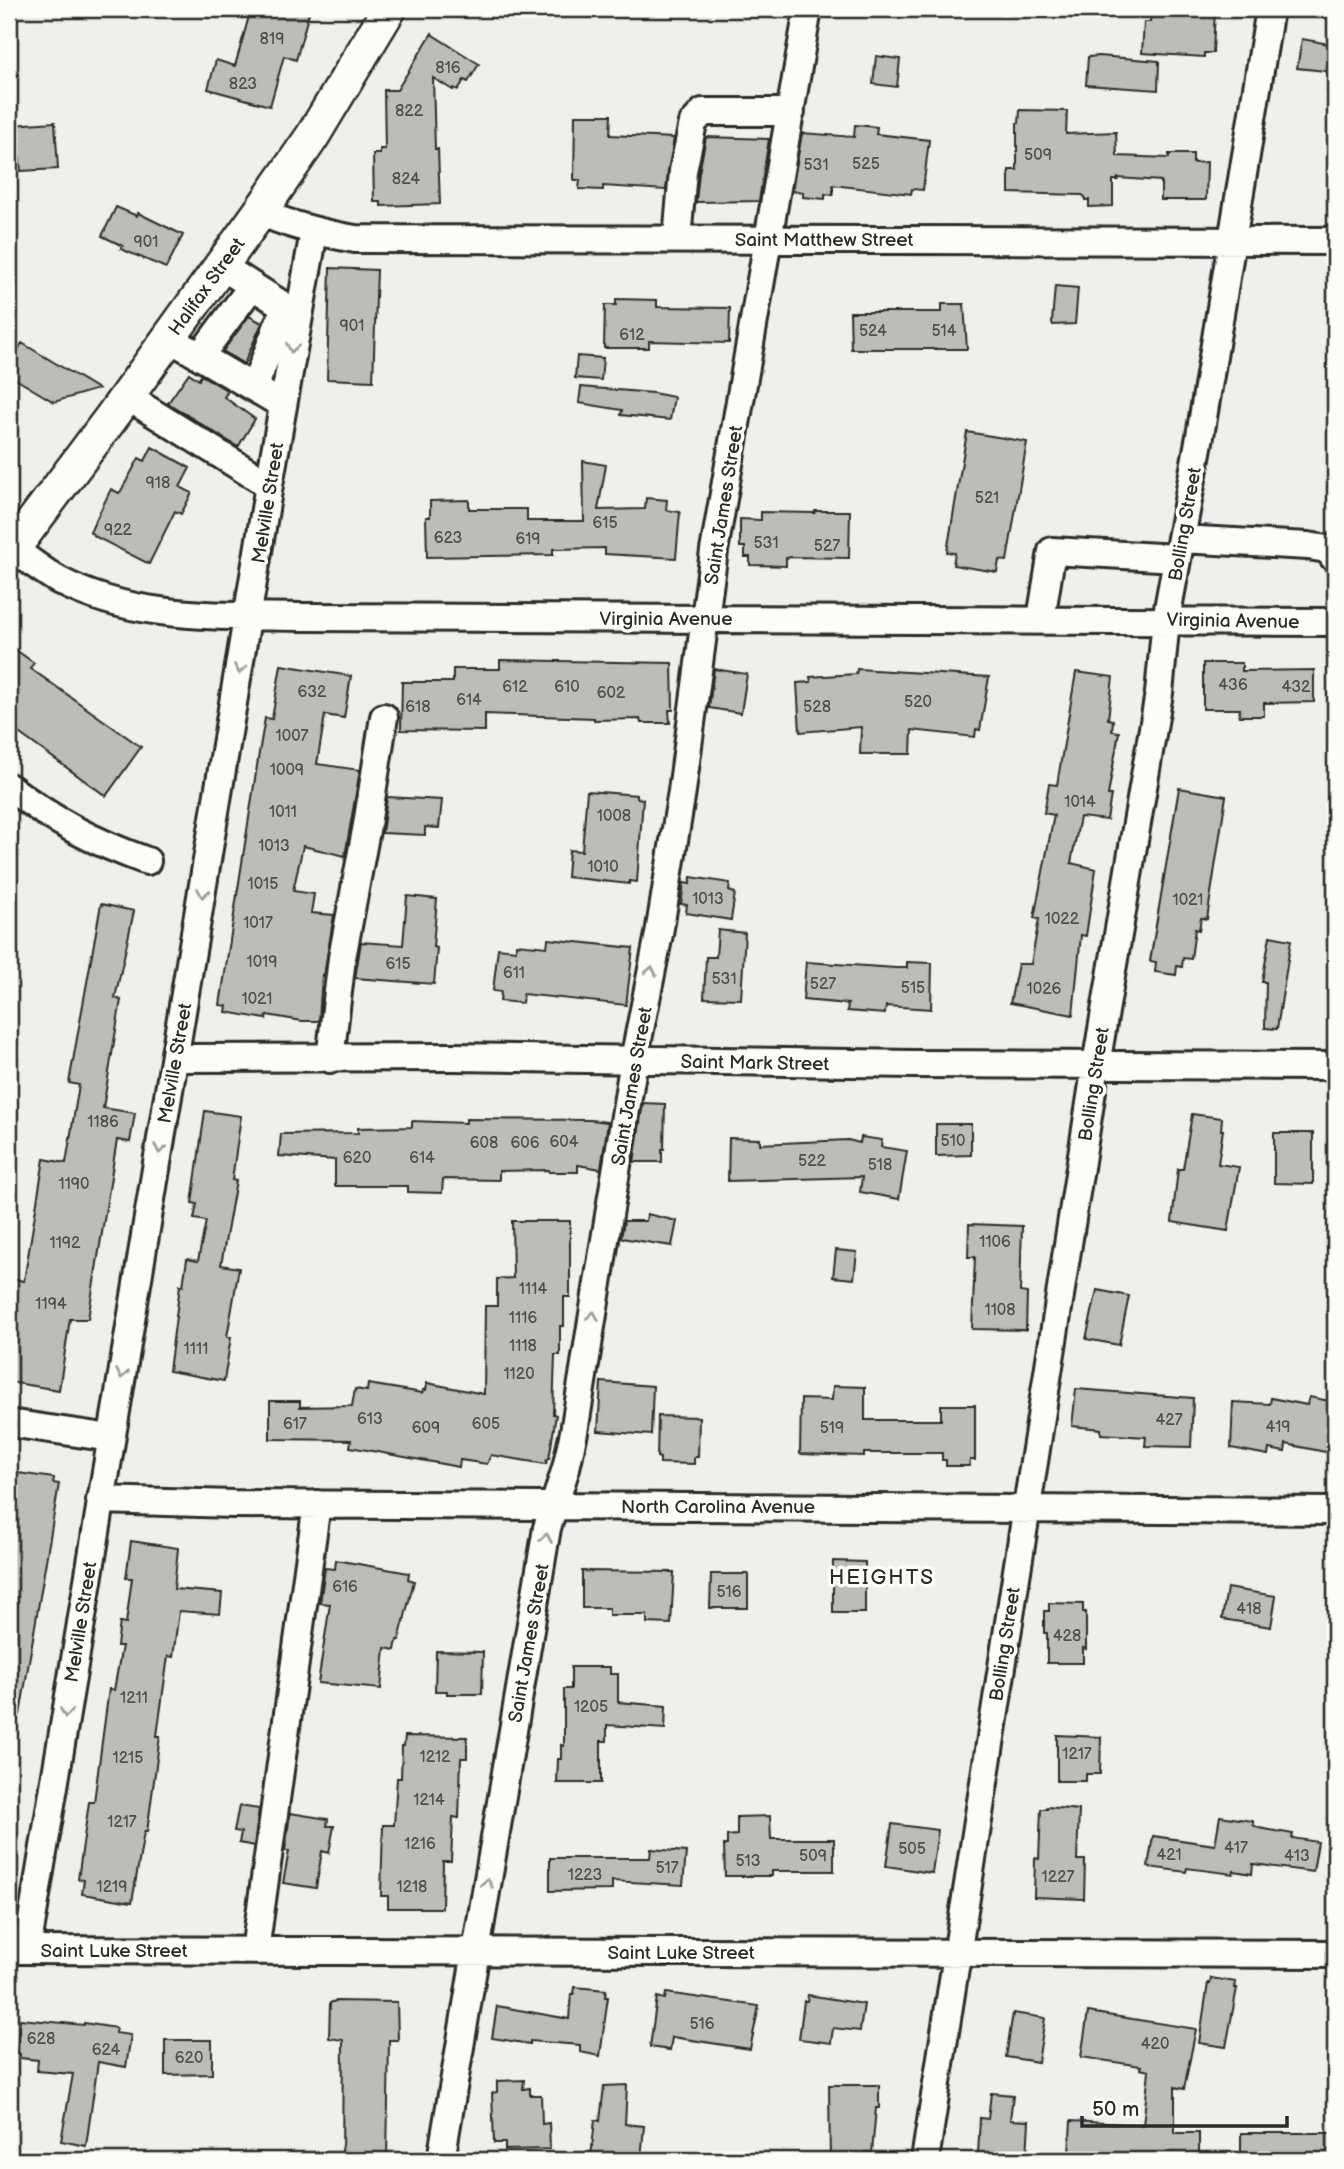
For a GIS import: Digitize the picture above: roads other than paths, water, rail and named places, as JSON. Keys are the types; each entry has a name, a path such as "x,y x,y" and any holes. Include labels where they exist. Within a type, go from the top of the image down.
{"main road":[{"name":"Halifax Street","path":"10,550 127,396 219,265 260,212 312,137 389,9"}],"street":[{"name":"Saint James Street","path":"441,2160 545,1541 574,1432 634,1060 671,856 714,551 808,9"},
{"name":"Bolling Street","path":"925,2160 1025,1508 1159,693 1166,619 1270,9"},
{"path":"677,239 683,171 692,123 703,112 791,112"},
{"path":"260,212 314,232"},
{"name":"Saint Matthew Street","path":"314,232 355,239 1335,241"},
{"name":"Melville Street","path":"18,1950 111,1438 249,615 283,405 291,311 314,232"},
{"path":"219,265 291,311 254,388"},
{"path":"200,356 252,286"},
{"path":"169,338 283,405"},
{"path":"127,396 269,485"},
{"path":"1041,619 1052,551 1308,546 1326,550 1335,559"},
{"name":"Virginia Avenue","path":"10,550 57,579 98,598 176,614 1335,622"},
{"path":"330,1059 342,958 384,717"},
{"path":"9,787 46,815 99,844 147,861"},
{"name":"Saint Mark Street","path":"175,1058 330,1059 454,1056 1335,1066"},
{"path":"9,1423 111,1438"},
{"name":"North Carolina Avenue","path":"100,1500 1335,1511"},
{"path":"255,1951 317,1504"},
{"name":"Saint Luke Street","path":"18,1950 1335,1954"}],"district":[{"name":"HEIGHTS","path":"882,1577"}]}
